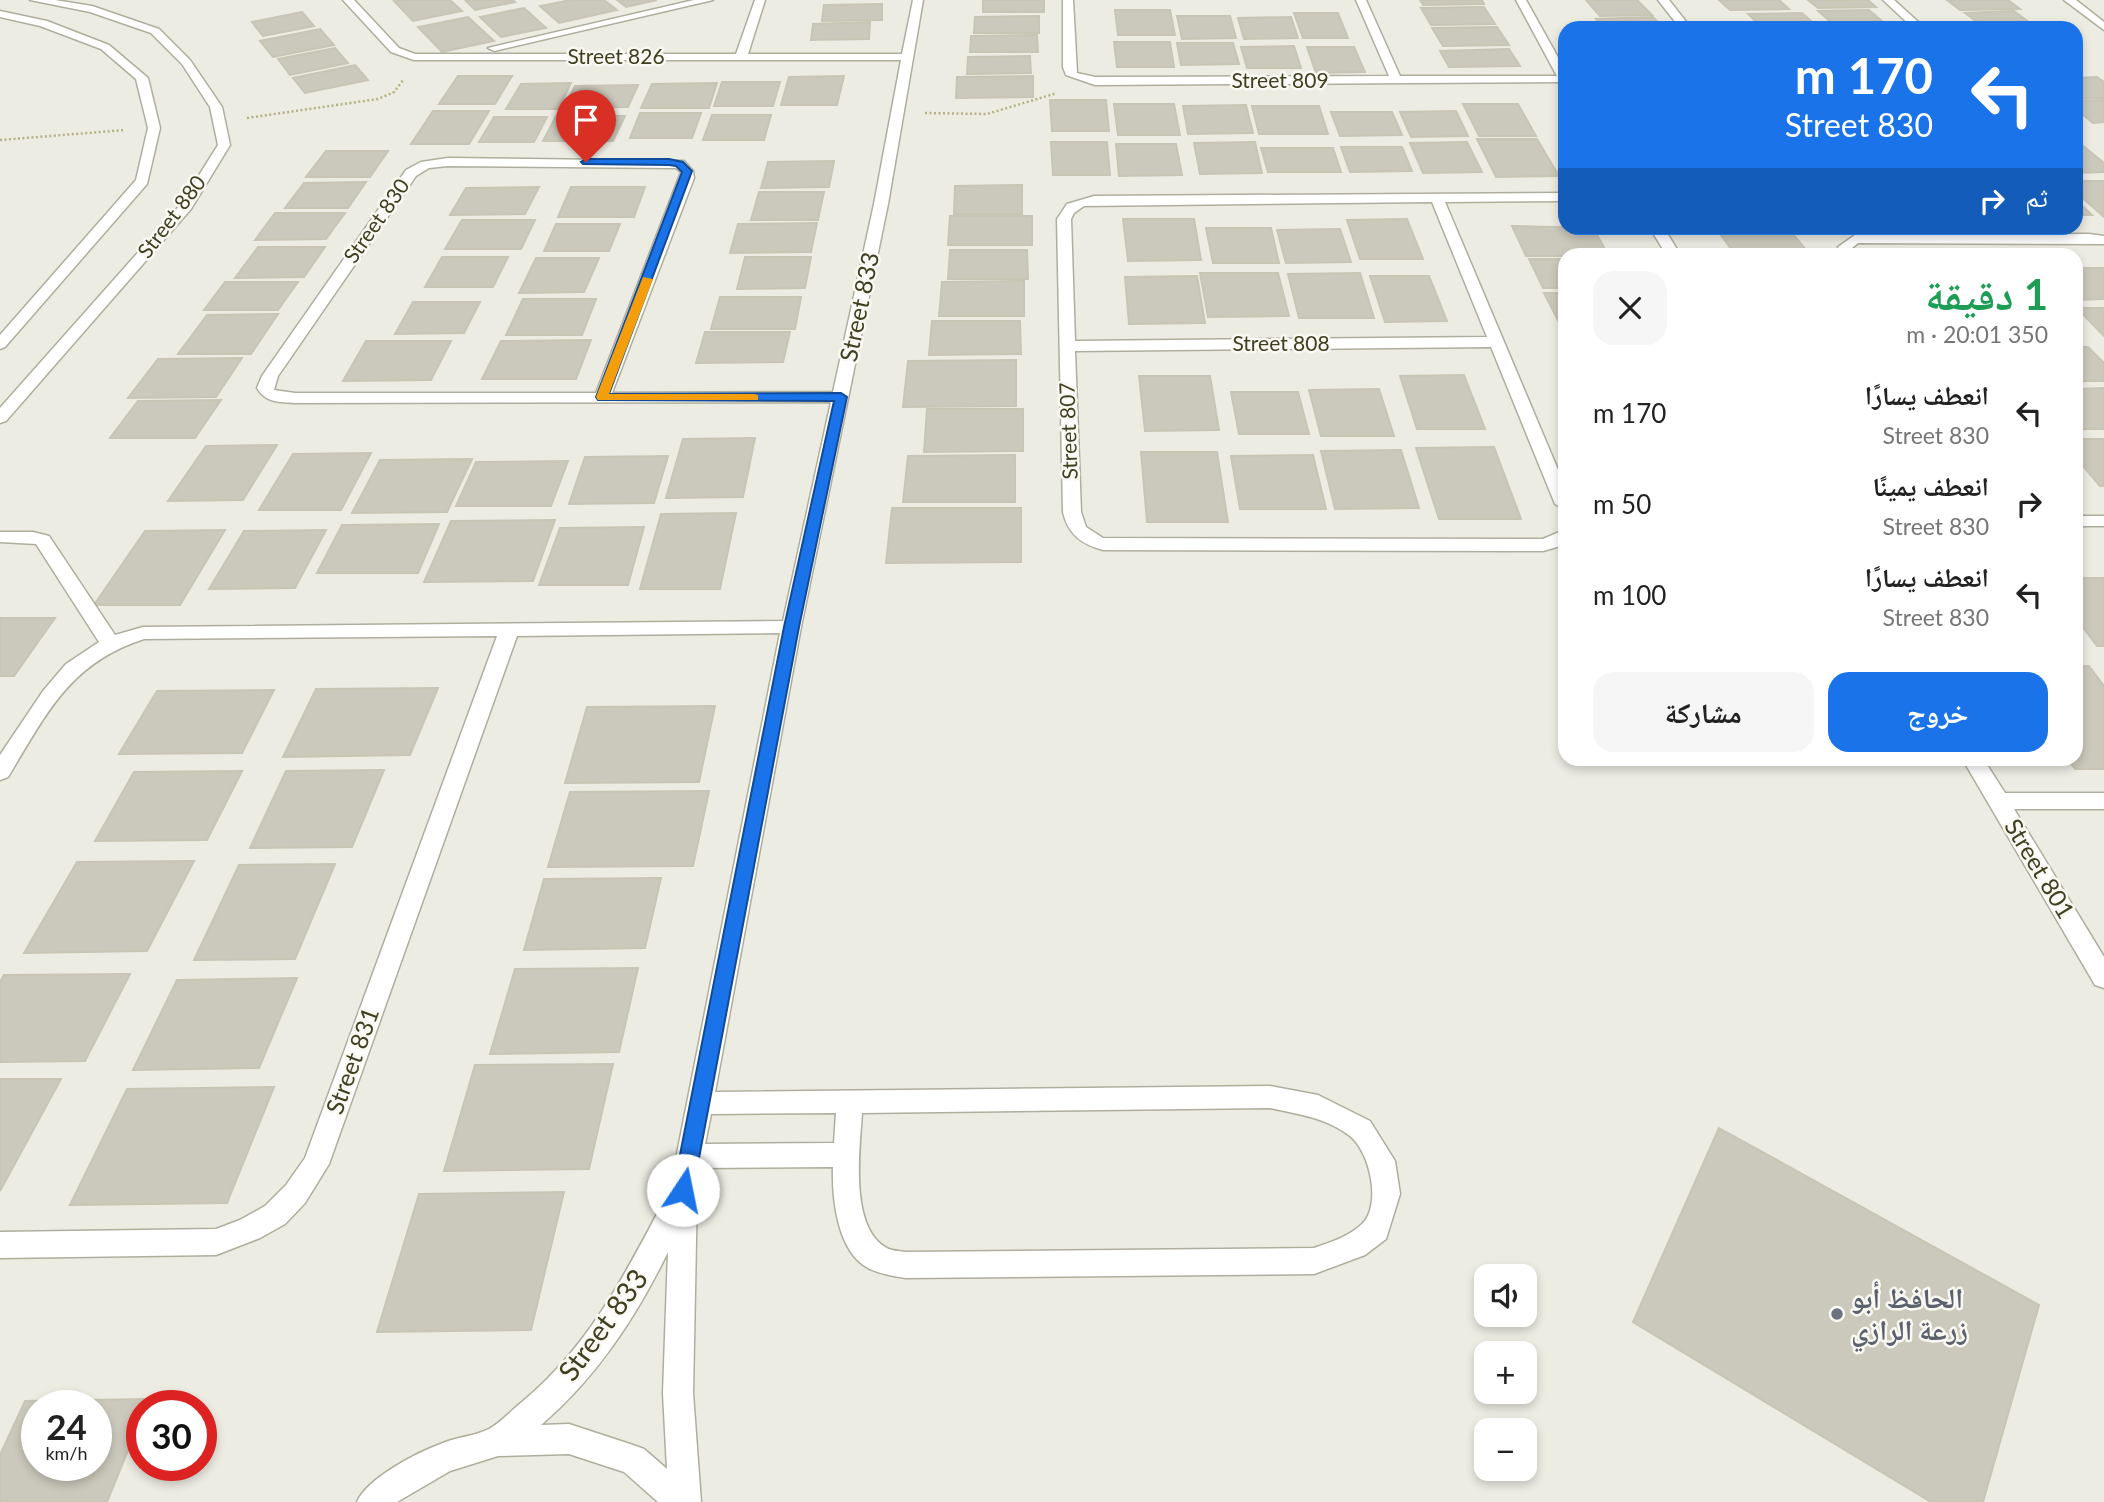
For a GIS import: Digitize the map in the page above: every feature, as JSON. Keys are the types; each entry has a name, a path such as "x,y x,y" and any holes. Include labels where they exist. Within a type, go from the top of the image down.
{"street":[{"name":"Street 880","path":"0,418 186,206 224,145 216,107 186,62 155,31 92,9 35,0"},
{"path":"348,0 395,50 414,57"},
{"path":"455,57 708,0"},
{"path":"741,57 760,0"},
{"name":"Street 833","path":"683,1502 677,1393 683,1190 792,627 881,204 918,0"},
{"path":"1068,0 1069,67 1072,75 1095,81"},
{"path":"1361,0 1396,80"},
{"path":"1521,0 1558,67"},
{"path":"1663,0 1680,21"},
{"path":"1888,0 1912,21"},
{"path":"2069,0 2104,27"},
{"name":"Street 880","path":"0,14 43,23 105,47 142,78 154,128 142,181 0,344"},
{"name":"Street 826","path":"414,57 907,57"},
{"name":"Street 809","path":"1095,81 1558,78"},
{"name":"Street 830","path":"602,397 687,178 687,171 679,164 448,162 417,168 270,376 265,388 276,397 295,398 841,397"},
{"name":"Street 807","path":"1558,197 1094,200 1076,204 1067,211 1064,219 1072,512 1075,527 1086,539 1103,544 1543,545 1558,541"},
{"path":"1437,198 1558,490"},
{"path":"1845,248 1855,239 2104,240"},
{"name":"Street 808","path":"1066,346 1496,342"},
{"path":"2083,521 2104,521"},
{"path":"0,537 33,537 43,540 110,643"},
{"path":"0,772 61,682 82,660 110,643 143,633 792,627"},
{"name":"Street 831","path":"0,1245 216,1242 247,1232 277,1216 300,1190 316,1164 509,630"},
{"name":"Street 801","path":"1978,766 2104,978"},
{"path":"1998,801 2104,801"},
{"path":"700,1103 1270,1097 1318,1106 1361,1129 1382,1161 1386,1194 1376,1230 1355,1246 1314,1261 906,1265 876,1258 853,1229 845,1197 850,1102"},
{"path":"690,1156 848,1155"},
{"name":"Street 833","path":"498,1441 566,1381 617,1316 651,1257 683,1190"},
{"path":"373,1502 390,1488 443,1458 498,1441 569,1439 633,1460 683,1502"}],"path":[{"path":"219,122 378,99 394,92 404,83 404,74 414,57"},
{"path":"896,113 987,114 1095,81"},
{"path":"0,140 154,128"}],"building":[{"path":"450,0 462,11 413,21 394,1"},
{"path":"465,0 513,0 515,2 475,10"},
{"path":"571,0 604,0 617,10 559,23 540,6"},
{"path":"617,0 657,0 626,7"},
{"path":"983,0 1044,0 1044,12 983,12"},
{"path":"1420,0 1482,0 1484,4 1423,5"},
{"path":"1586,0 1637,0 1652,15 1600,16"},
{"path":"1719,0 1779,0 1789,9 1730,10"},
{"path":"1808,0 1868,0 1876,7 1818,8"},
{"path":"1947,0 2008,0 2020,9 1960,10"},
{"path":"882,4 882,20 822,21 824,5"},
{"path":"1484,7 1495,24 1431,25 1421,8"},
{"path":"524,8 546,28 501,37 480,17"},
{"path":"1115,10 1170,10 1175,35 1118,35"},
{"path":"1869,10 1882,21 1830,21 1818,11"},
{"path":"2014,11 2028,21 1976,21 1965,13"},
{"path":"302,12 314,26 263,36 252,22"},
{"path":"1294,13 1338,13 1348,38 1303,38"},
{"path":"1802,13 1811,21 1756,21 1748,14"},
{"path":"1039,16 1039,33 974,33 975,17"},
{"path":"1177,16 1230,16 1236,38 1182,39"},
{"path":"468,17 494,41 442,52 418,27"},
{"path":"1291,17 1298,38 1244,39 1238,18"},
{"path":"1653,17 1657,21 1598,21 1596,19"},
{"path":"870,22 869,39 811,40 813,24"},
{"path":"1497,27 1509,45 1443,46 1432,28"},
{"path":"320,29 334,45 273,57 260,41"},
{"path":"1037,35 1038,52 970,52 971,36"},
{"path":"1114,42 1170,42 1174,67 1117,67"},
{"path":"1177,43 1233,43 1239,64 1181,65"},
{"path":"1294,46 1301,68 1247,68 1241,47"},
{"path":"1307,47 1354,47 1365,72 1316,73"},
{"path":"335,48 348,63 290,75 278,59"},
{"path":"1509,49 1520,66 1449,67 1440,51"},
{"path":"1030,56 1031,73 967,74 968,57"},
{"path":"355,65 368,80 305,93 293,78"},
{"path":"458,76 512,76 495,104 439,104"},
{"path":"844,76 837,105 781,105 789,77"},
{"path":"1033,76 1033,97 956,98 957,77"},
{"path":"2097,77 2104,82 2104,98 2083,99 2083,78"},
{"path":"722,82 780,82 773,106 714,106"},
{"path":"571,83 558,109 506,109 521,84"},
{"path":"717,83 709,108 641,108 652,84"},
{"path":"638,85 628,107 564,108 575,86"},
{"path":"1050,100 1106,100 1109,131 1052,131"},
{"path":"2104,100 2104,122 2093,123 2083,115 2083,101"},
{"path":"1114,104 1174,104 1180,135 1118,135"},
{"path":"1463,104 1518,104 1536,136 1479,136"},
{"path":"1246,105 1253,133 1188,134 1183,106"},
{"path":"1252,106 1319,106 1328,134 1259,134"},
{"path":"433,111 489,111 469,144 411,144"},
{"path":"1456,111 1468,136 1411,137 1400,112"},
{"path":"1331,112 1392,112 1402,135 1340,136"},
{"path":"640,113 701,113 692,138 630,138"},
{"path":"712,115 771,115 764,140 703,140"},
{"path":"556,116 625,116 613,141 543,141"},
{"path":"494,117 547,117 534,142 479,142"},
{"path":"1477,139 1537,139 1558,174 1558,176 1496,177"},
{"path":"1051,142 1107,142 1110,175 1053,175"},
{"path":"1255,142 1262,173 1200,174 1194,143"},
{"path":"1467,142 1482,172 1423,173 1410,143"},
{"path":"1116,144 1176,144 1182,175 1119,176"},
{"path":"2083,146 2104,163 2104,172 2083,173"},
{"path":"1341,147 1402,147 1412,171 1350,172"},
{"path":"1261,148 1333,148 1341,172 1268,172"},
{"path":"326,151 388,151 370,177 306,177"},
{"path":"834,161 829,187 761,188 768,162"},
{"path":"2083,181 2104,181 2104,217 2083,198"},
{"path":"366,182 348,208 285,208 304,183"},
{"path":"1022,185 1022,214 954,214 955,186"},
{"path":"539,187 525,214 450,215 466,188"},
{"path":"571,187 645,187 634,217 558,217"},
{"path":"759,192 824,192 818,220 751,220"},
{"path":"2083,207 2092,215 2083,215"},
{"path":"275,213 345,213 326,239 255,240"},
{"path":"950,216 1032,216 1032,245 948,245"},
{"path":"1123,219 1194,219 1201,260 1128,261"},
{"path":"1407,219 1423,259 1360,259 1347,220"},
{"path":"462,220 535,220 521,249 445,249"},
{"path":"817,223 811,252 730,253 738,224"},
{"path":"556,224 620,224 609,251 544,251"},
{"path":"1512,226 1558,227 1558,235 1597,235 1604,248 1558,248 1558,256 1526,256"},
{"path":"1206,228 1271,228 1279,263 1213,263"},
{"path":"1340,229 1351,262 1286,263 1277,230"},
{"path":"1721,235 1794,235 1804,248 1730,248"},
{"path":"258,247 325,247 304,277 235,278"},
{"path":"950,250 1027,250 1028,279 948,279"},
{"path":"442,257 508,257 493,287 425,287"},
{"path":"745,257 811,257 805,288 737,289"},
{"path":"536,258 599,258 584,292 519,293"},
{"path":"1529,259 1558,259 1558,288 1543,288"},
{"path":"2083,268 2104,268 2104,299 2083,300"},
{"path":"1200,273 1278,273 1289,316 1208,317"},
{"path":"1360,273 1374,318 1299,318 1288,274"},
{"path":"1197,276 1205,323 1129,324 1125,277"},
{"path":"1370,276 1429,276 1447,321 1385,322"},
{"path":"1024,281 1024,316 939,316 942,282"},
{"path":"225,282 298,282 278,310 204,310"},
{"path":"1544,293 1558,293 1558,320"},
{"path":"720,297 801,297 795,329 711,329"},
{"path":"523,299 596,299 582,335 506,335"},
{"path":"413,302 480,302 464,333 395,334"},
{"path":"2083,308 2104,308 2104,336 2083,314"},
{"path":"278,314 251,354 178,354 207,315"},
{"path":"932,321 1020,321 1021,354 929,355"},
{"path":"705,332 790,332 783,362 696,363"},
{"path":"591,340 576,379 482,379 501,341"},
{"path":"366,341 451,341 431,380 343,381"},
{"path":"2083,347 2088,347 2104,363 2104,381 2083,381"},
{"path":"242,358 216,397 128,398 158,359"},
{"path":"1016,360 1016,406 903,407 908,361"},
{"path":"1464,375 1485,429 1417,429 1400,376"},
{"path":"1139,376 1210,376 1219,430 1145,431"},
{"path":"2104,388 2104,429 2083,429 2083,389"},
{"path":"1379,389 1394,436 1321,436 1309,390"},
{"path":"1231,392 1298,392 1309,434 1239,434"},
{"path":"221,400 195,438 110,438 138,401"},
{"path":"927,409 1023,409 1023,451 924,452"},
{"path":"755,438 743,497 666,498 683,439"},
{"path":"2083,439 2104,439 2104,486 2100,486 2083,466"},
{"path":"277,445 243,500 168,501 206,446"},
{"path":"1494,447 1521,519 1439,519 1416,448"},
{"path":"1401,450 1419,508 1335,509 1321,451"},
{"path":"1141,452 1217,452 1228,522 1147,522"},
{"path":"371,453 341,510 259,510 293,454"},
{"path":"1015,455 1015,502 903,502 908,456"},
{"path":"1313,455 1326,509 1240,509 1231,456"},
{"path":"668,456 654,503 569,504 585,457"},
{"path":"472,459 447,512 352,513 380,460"},
{"path":"568,461 551,506 456,506 476,462"},
{"path":"892,508 1021,508 1021,562 886,563"},
{"path":"736,513 720,589 640,589 661,514"},
{"path":"555,520 533,581 424,582 451,521"},
{"path":"439,524 418,573 317,573 342,525"},
{"path":"644,527 628,585 539,585 560,528"},
{"path":"225,530 180,605 94,605 145,531"},
{"path":"326,530 295,588 209,589 244,531"},
{"path":"2083,578 2104,578 2104,646 2097,646 2083,627"},
{"path":"0,618 55,618 14,676 0,676"},
{"path":"2083,666 2089,666 2104,686 2104,769 2075,769 2073,766 2083,766"},
{"path":"438,688 410,755 283,757 316,689"},
{"path":"274,690 242,753 119,754 157,691"},
{"path":"715,706 699,782 565,783 587,707"},
{"path":"384,770 352,847 250,848 286,771"},
{"path":"242,771 207,840 95,841 134,772"},
{"path":"709,791 693,866 548,867 570,792"},
{"path":"194,861 147,951 24,953 77,862"},
{"path":"335,864 295,959 194,960 239,865"},
{"path":"661,878 645,948 524,950 544,879"},
{"path":"638,968 619,1052 490,1054 515,969"},
{"path":"130,974 85,1061 0,1062 0,982 4,975"},
{"path":"297,978 259,1068 133,1070 177,980"},
{"path":"613,1064 589,1169 444,1171 475,1065"},
{"path":"0,1079 61,1079 0,1191"},
{"path":"274,1087 227,1203 70,1205 127,1089"},
{"name":"الحافظ أبو زرعة الرازي","path":"1719,1128 2039,1305 1983,1502 1931,1502 1633,1322"},
{"path":"564,1192 531,1330 377,1332 419,1194"},
{"path":"126,1399 126,1455 107,1502 0,1502 0,1455 21,1410 21,1481 112,1481 112,1400"}],"slow traffic":[{"path":"647,279 602,397 754,397"}],"place":[{"name":"الحافظ أبو زرعة الرازي","path":"1837,1314"}],"route":[{"path":"586,162 669,162 685,167 687,171 687,178 602,397 841,397 792,627 683,1190"}]}
